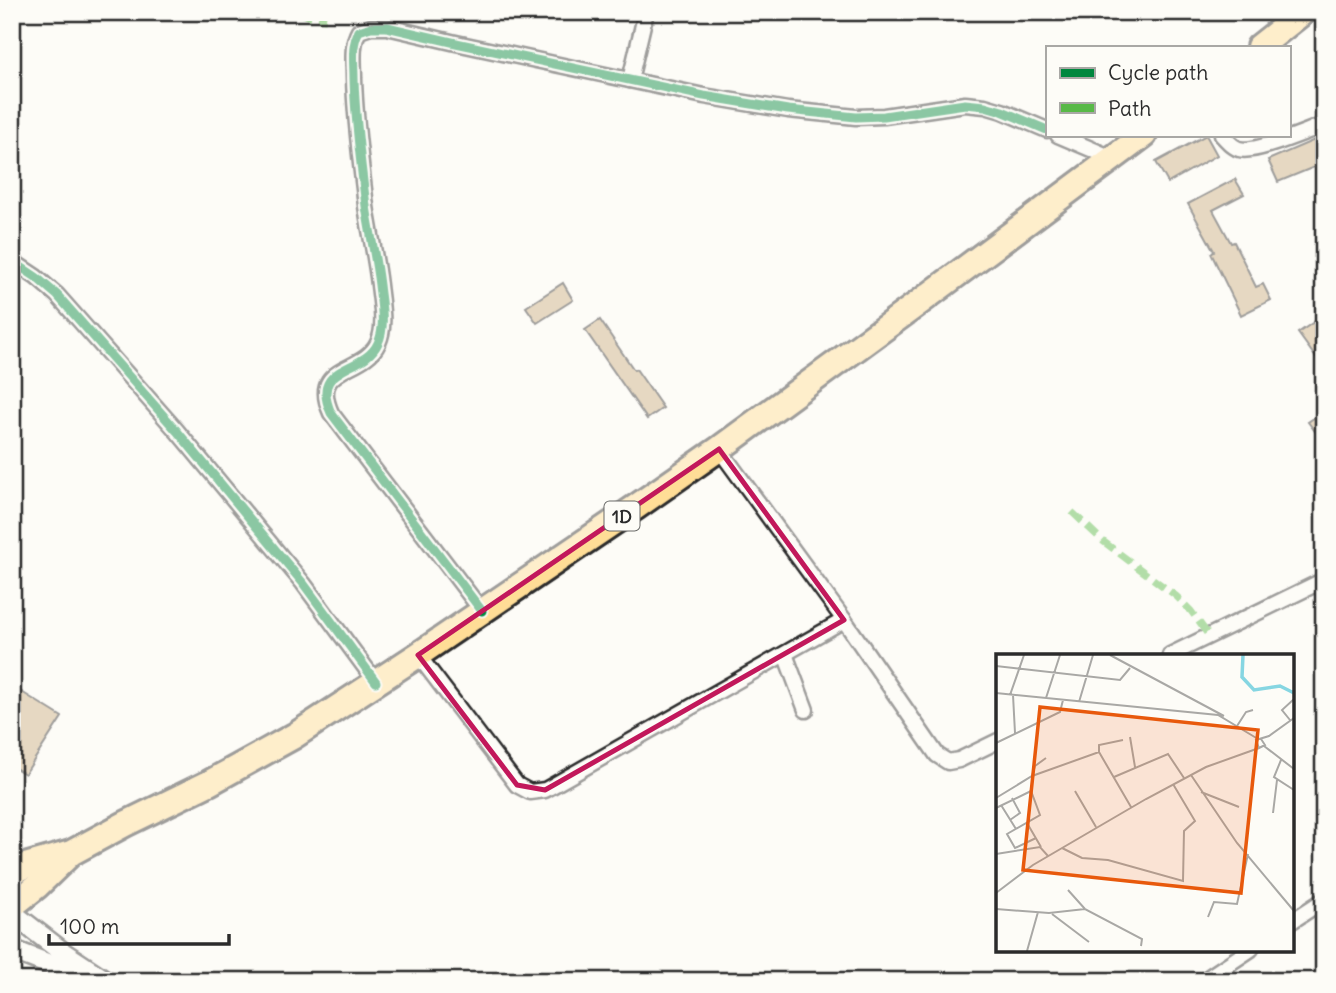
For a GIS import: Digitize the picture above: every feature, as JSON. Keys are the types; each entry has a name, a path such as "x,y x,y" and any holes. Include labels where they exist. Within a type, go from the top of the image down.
{"highway":[{"path":"1260,46 1303,12"},
{"name":"1D","path":"12,872 71,853 209,783 294,736 418,655 719,449 1143,136"},
{"name":"1D","path":"12,906 71,853"}],"street":[{"path":"630,80 646,12"},
{"path":"482,611 326,402 328,382 335,374 368,356 377,346 382,334 355,101 354,47 359,31 371,27 387,27 704,96 788,110 856,117 884,116 965,104 1002,111 1046,130"},
{"path":"1223,136 1238,149 1248,149 1265,146 1324,125"},
{"path":"1060,136 1112,158"},
{"path":"12,261 36,276 57,295 177,431 303,583 376,682"},
{"path":"719,449 845,620 937,755 948,762 959,760 996,742"},
{"path":"1172,654 1324,580"},
{"path":"418,655 517,785 530,792 545,790 845,620"},
{"path":"785,654 806,710"},
{"path":"1294,920 1324,900"},
{"path":"12,913 65,954 106,981"},
{"path":"12,950 64,971 81,981"},
{"path":"1207,981 1248,951"}],"highlighted area":[{"path":"719,449 844,620 545,790 517,785 418,655"}],"building":[{"path":"1204,136 1217,155 1168,183 1156,162"},
{"path":"1324,136 1324,163 1278,182 1268,160"},
{"path":"1235,179 1244,194 1213,210 1231,243 1234,242 1256,287 1263,284 1271,300 1241,315 1211,253 1214,251 1188,204"},
{"path":"563,283 573,300 537,323 526,307"},
{"path":"1324,315 1324,369 1298,333"},
{"path":"600,320 663,408 647,419 585,330"},
{"path":"1324,411 1324,443 1308,422"},
{"path":"12,686 62,717 25,774 12,766"}],"marked path":[{"path":"298,12 326,19"},
{"path":"1072,512 1104,542 1176,596 1209,636"}],"cycle path":[{"path":"482,611 331,413 326,397 327,386 333,377 371,353 378,343 382,329 381,300 358,142 354,54 359,31 371,27 387,27 704,96 788,110 856,117 884,116 965,104 1002,111 1046,130"},
{"path":"12,261 57,295 177,431 303,583 376,682"}]}
